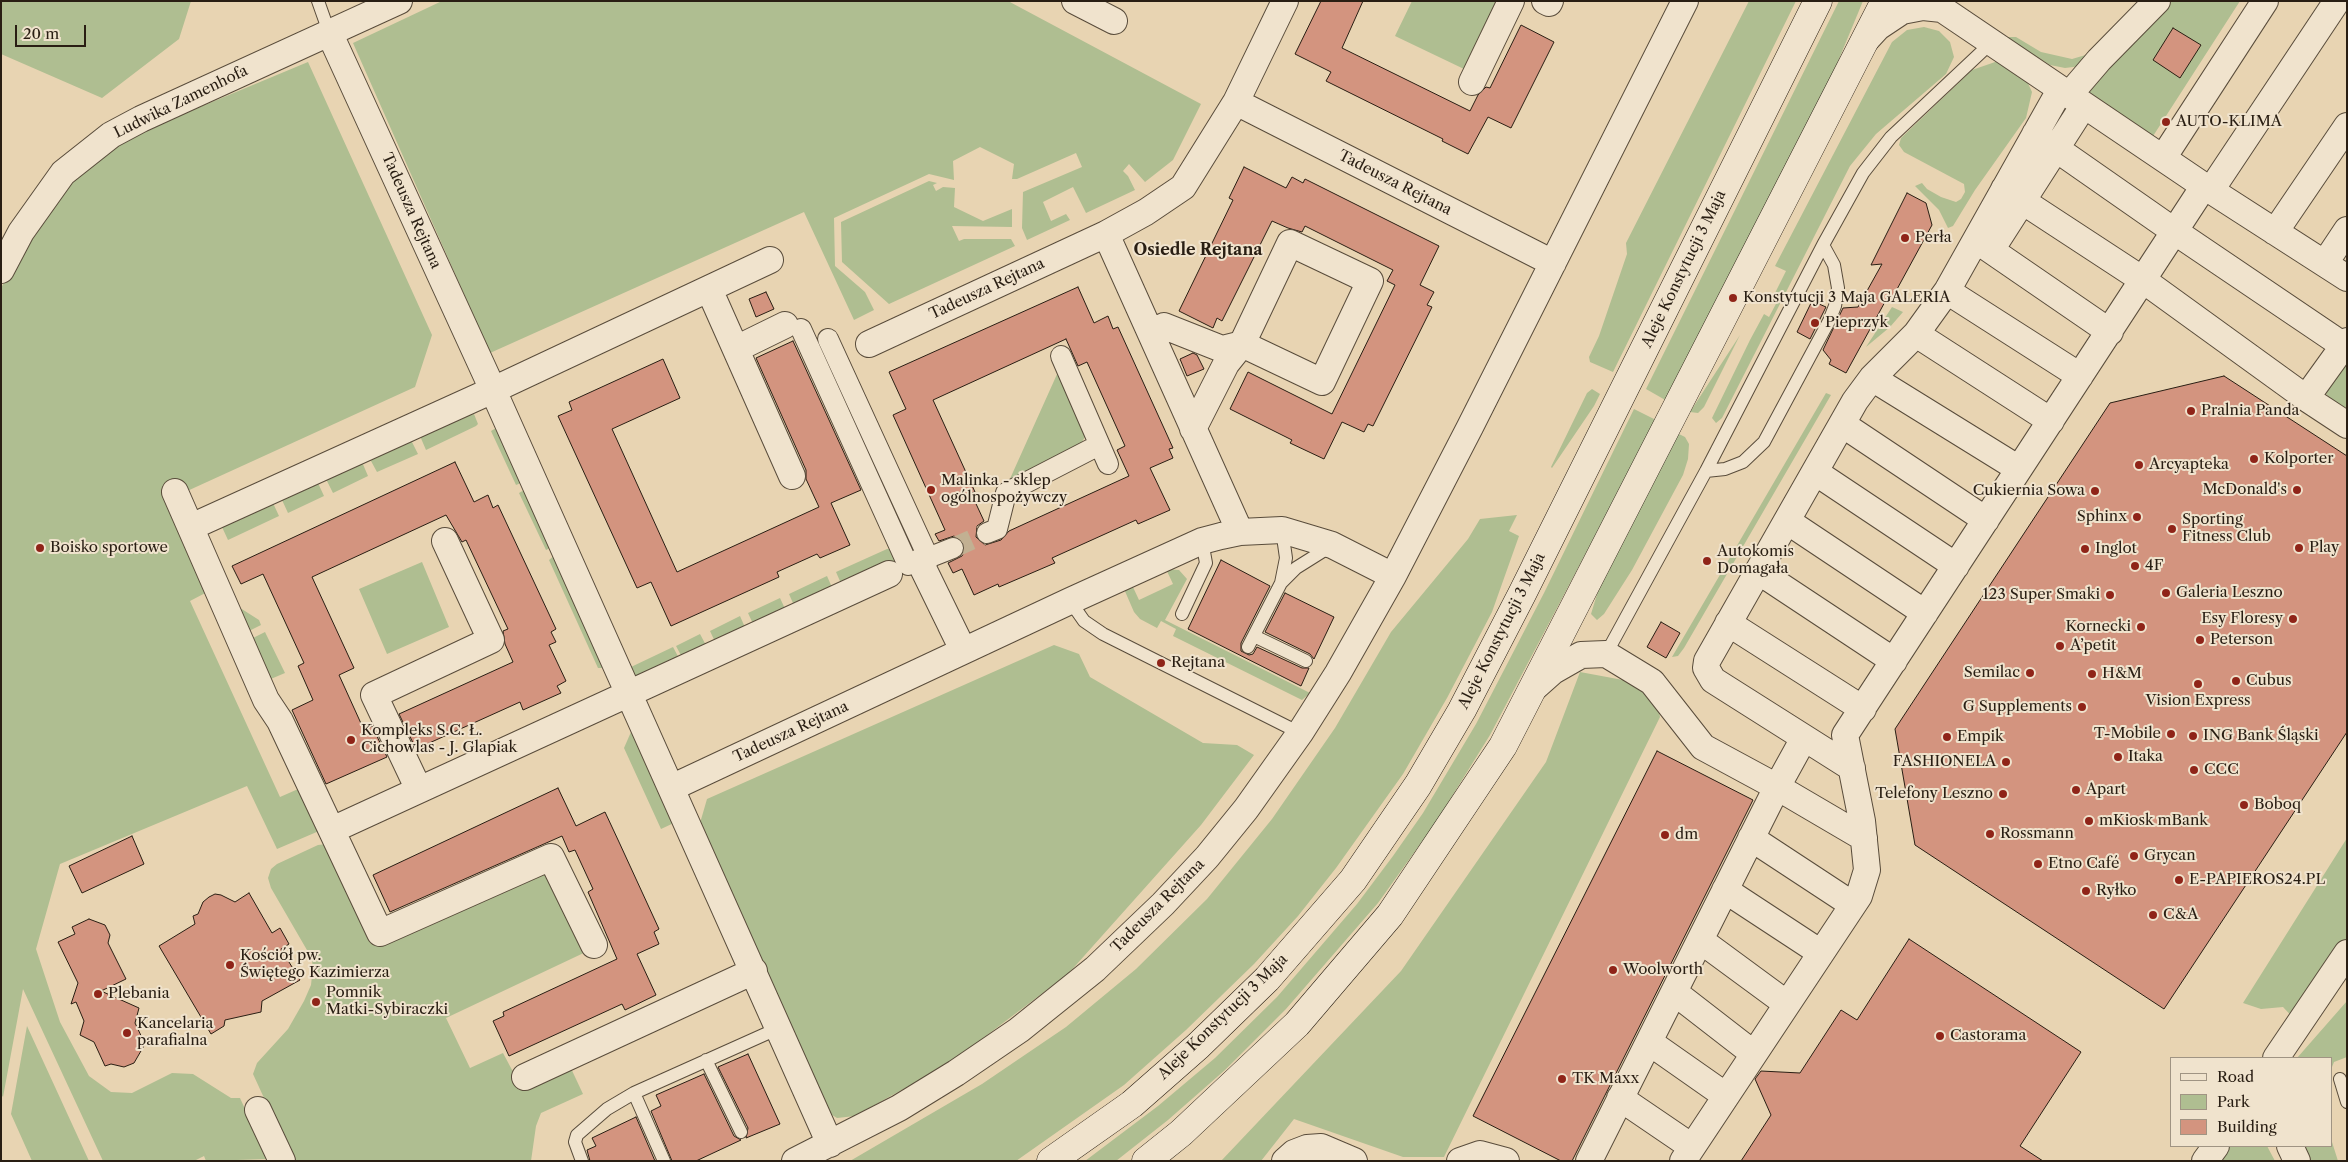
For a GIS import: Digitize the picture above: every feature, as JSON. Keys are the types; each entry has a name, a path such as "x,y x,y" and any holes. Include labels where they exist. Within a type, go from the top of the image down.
{"main road":[{"name":"Aleje Konstytucji 3 Maja","path":"1051,1161 1132,1104 1198,1046 1267,979 1353,880 1418,785 1462,710 1518,602 1818,1"},
{"path":"1146,1161 1181,1133 1297,1024 1390,915 1503,746 1885,1"}],"street":[{"name":"Ludwika Zamenhofa","path":"1,270 22,232 63,173 111,135 141,119 399,1"},
{"path":"1075,1 1114,21"},
{"name":"Tadeusza Rejtana","path":"869,344 1106,234 1146,212 1183,187 1236,102 1285,1"},
{"path":"1472,82 1511,1"},
{"path":"1545,1 1549,4 1550,1"},
{"name":"Tadeusza Rejtana","path":"795,1161 899,1108 956,1073 1019,1030 1095,968 1163,904 1207,857 1246,809 1300,733 1338,673 1392,576 1685,1"},
{"path":"1852,768 1715,682 1709,675 1706,661 1842,424 1872,378 1916,334 1947,290 1983,245 2071,96 2100,60 2157,1"},
{"path":"2163,158 2265,1"},
{"path":"1620,1098 1687,1154 1859,896 1867,870 1864,838 1845,735 2110,332 2174,231 2207,188 2338,1 2347,5"},
{"path":"1864,42 1878,27 1902,11 1937,5 2207,188 2347,278"},
{"name":"Tadeusza Rejtana","path":"330,32 493,390 830,1144"},
{"name":"Tadeusza Rejtana","path":"1236,102 1553,263"},
{"path":"2276,232 2347,126"},
{"path":"2046,141 2174,231 2345,343 2306,398"},
{"path":"2013,195 2143,280 2306,398 2347,425"},
{"path":"2325,264 2347,230"},
{"path":"1106,234 1240,532"},
{"path":"1151,334 1164,326 1222,349 1242,344 1322,382 1370,281 1290,243 1242,344 1226,364 1194,429"},
{"path":"1983,245 2110,332"},
{"path":"191,527 493,390 770,260"},
{"path":"709,289 792,476"},
{"path":"1947,290 2080,376"},
{"path":"736,349 793,327 912,565 964,650"},
{"path":"1916,334 2051,421"},
{"path":"828,339 912,565"},
{"path":"1061,356 1108,464"},
{"path":"1872,378 2019,469"},
{"path":"1842,424 1986,520"},
{"path":"988,533 997,529 1006,493 1099,445"},
{"path":"1815,472 1956,566"},
{"path":"176,492 266,700 280,721 380,933 551,857 594,945"},
{"path":"1786,521 1925,613"},
{"name":"Tadeusza Rejtana","path":"671,788 964,650 1202,541 1240,532 1282,530 1332,545 1392,576"},
{"path":"419,790 374,695 491,640 445,541"},
{"path":"332,830 953,548"},
{"path":"1758,571 1894,661"},
{"path":"1728,623 1862,709"},
{"path":"1534,687 1552,671 1581,655 1606,654 1652,682 1702,747 1777,787 1864,838"},
{"path":"1598,1157 1620,1098 1777,787 1804,738"},
{"path":"1751,838 1853,905"},
{"path":"1725,890 1820,953"},
{"path":"1700,940 1787,1004"},
{"path":"2277,1057 2347,953"},
{"path":"525,1077 754,971"},
{"path":"1674,992 1754,1054"},
{"path":"1648,1042 1726,1096"},
{"path":"258,1110 282,1161"},
{"path":"2205,1161 2215,1147"},
{"path":"2290,1147 2297,1161"},
{"path":"1296,1154 1321,1148 1351,1159"},
{"path":"1460,1161 1480,1154 1506,1161"}],"lane":[{"path":"318,1 330,32"},
{"path":"1606,654 1706,471 1823,245 1863,173 1880,150 1991,43"},
{"path":"1706,471 1725,469 1743,462 1764,442 1829,321 1835,306 1838,288 1834,265 1823,245"},
{"path":"1282,530 1286,558 1281,583 1251,642 1306,661"},
{"path":"1182,614 1206,564 1202,541"},
{"path":"1281,583 1296,568 1332,545"},
{"path":"1070,601 1084,621 1103,634 1300,733"},
{"path":"582,1161 575,1142 577,1135 607,1109 634,1094 778,1028"},
{"path":"706,1060 741,1132"},
{"path":"2340,1079 2347,1102"},
{"path":"634,1094 664,1161"}],"green space":[{"path":"1,1 191,1 179,39 102,98 1,54"},
{"path":"442,1 1008,1 1201,104 1173,160 1145,182 1129,164 1123,171 1128,176 1135,190 1086,213 1073,187 1043,202 1051,221 1066,214 1070,220 1027,240 1022,228 1023,192 1082,167 1076,153 1017,179 1012,179 1014,164 980,147 953,161 954,180 929,174 834,218 835,266 865,292 874,310 854,320 804,212 490,353 353,43"},
{"path":"1412,1 1497,1 1464,69 1395,36"},
{"path":"1749,1 1796,1 1613,372 1590,362 1589,357 1599,336 1627,254 1626,243"},
{"path":"1839,1 1863,1 1829,83 1667,401 1646,389"},
{"path":"2143,1 2240,1 2146,147 2069,95 2081,66 2065,68 2050,65 2005,37 2016,37 2041,52 2072,59 2089,54"},
{"path":"1924,27 1939,31 1950,42 1954,57 1946,74 1876,134 1850,166 1722,418 1716,423 1712,418 1750,340 1764,314 1769,317 1778,300 1773,297 1786,271 1775,266 1892,42 1907,30"},
{"path":"1998,61 2025,77 2032,92 2026,118 1975,190 1953,226 1948,228 1939,210 1915,186 1922,183 1927,189 1941,197 1956,202 1961,199 1965,192 1964,184 1904,152 1899,145 1901,138 1972,70"},
{"path":"308,62 432,335 415,387 185,492 211,590 190,601 280,797 305,786 319,831 277,849 247,786 60,864 36,949 60,1022 89,1076 111,1092 132,1093 172,1073 193,1074 231,1098 240,1098 268,1159 206,1161 204,1156 194,1161 103,1161 23,989 3,1097 1,1094 1,288 49,200 116,142"},
{"path":"929,181 937,183 933,185 936,191 943,187 955,188 954,207 983,221 1012,209 1012,227 952,226 959,241 964,239 1011,239 1015,246 889,304 842,262 841,222"},
{"path":"1892,307 1903,312 1890,327 1866,347"},
{"path":"1740,335 1704,407 1698,413 1690,412"},
{"path":"2347,357 2347,408 2339,405 2326,394"},
{"path":"1058,372 1085,437 1078,448 1009,481"},
{"path":"1592,389 1600,394 1594,406 1552,468 1587,393"},
{"path":"1826,393 1831,395 1684,648 1678,656 1672,657"},
{"path":"1634,409 1656,420 1490,735 1436,822 1378,903 1286,1009 1225,1070 1168,1120 1116,1161 1085,1161 1158,1106 1215,1058 1277,997 1357,904 1393,856 1423,813 1476,724 1544,593"},
{"path":"474,414 478,424 476,426 426,450 420,436 466,415"},
{"path":"496,428 521,483 516,485 491,431"},
{"path":"1679,434 1685,437 1689,444 1688,459 1683,475 1632,570 1604,614 1597,620 1591,614 1598,591 1668,446"},
{"path":"411,440 418,454 377,472 371,461 372,458"},
{"path":"362,462 368,476 333,493 326,479"},
{"path":"318,483 324,496 288,513 282,500"},
{"path":"524,490 550,548 546,550 519,493"},
{"path":"273,503 279,516 228,540 222,527"},
{"path":"1517,515 1509,531 1519,536 1492,612 1447,698 1403,774 1336,868 1298,916 1254,964 1186,1030 1124,1085 1016,1161 850,1161 982,1084 1066,1027 1136,969 1207,899 1272,819 1335,728 1391,632 1468,539 1480,519"},
{"path":"887,549 893,549 897,560 894,564 843,588 836,572"},
{"path":"555,555 605,668 598,668 549,560"},
{"path":"422,562 449,627 387,654 359,589"},
{"path":"1166,569 1179,570 1187,579 1165,620 1310,693 1302,700 1173,636 1176,629 1161,621 1157,628 1140,619 1134,612 1124,589 1132,585 1139,600 1173,584"},
{"path":"827,576 834,592 796,610 789,594"},
{"path":"780,598 787,613 755,628 748,613"},
{"path":"237,606 259,620 261,625 243,634"},
{"path":"740,616 747,632 717,646 710,631"},
{"path":"265,632 285,673 266,681 247,641"},
{"path":"700,634 708,649 684,661 676,646"},
{"path":"1054,645 1079,654 1090,677 1203,743 1237,745 1254,755 1201,825 1068,974 950,1063 855,1116 837,1118 824,1110 698,830 707,799"},
{"path":"673,647 681,662 638,682 631,667"},
{"path":"1580,672 1623,680 1656,696 1660,717 1444,1157 1403,1157 1294,1119 1261,1161 1221,1161 1401,971 1546,762"},
{"path":"635,730 676,822 661,829 624,748 631,732"},
{"path":"2347,838 2347,957 2301,1026 2283,1007 2261,1009 2243,1003"},
{"path":"327,844 378,943 531,874 549,874 590,950 446,1018 470,1068 503,1053 520,1085 568,1062 583,1094 541,1113 536,1126 531,1161 293,1161 253,1074 257,1063 288,1029 304,1001 311,985 313,966 311,957 271,888 268,878 271,869 277,864 318,845"},
{"path":"2347,1001 2347,1057 2334,1062 2333,1064 2333,1057 2298,1057"},
{"path":"27,1026 89,1161 32,1161 11,1114"},
{"path":"2333,1145 2338,1161 2310,1161 2305,1147 2333,1147"},
{"path":"2229,1147 2268,1147 2275,1161 2219,1161"}],"building":[{"path":"1321,1 1363,1 1342,48 1470,111 1478,95 1486,87 1490,88 1521,25 1554,42 1511,128 1488,117 1468,154 1442,141 1443,139 1326,81 1331,72 1295,54"},
{"path":"2173,28 2201,45 2180,78 2153,60"},
{"path":"1244,167 1286,188 1292,177 1303,183 1305,179 1439,246 1420,285 1434,292 1427,305 1432,307 1373,426 1368,424 1364,432 1342,422 1324,459 1290,443 1292,440 1230,409 1248,372 1332,414 1395,285 1387,281 1393,270 1305,226 1302,232 1272,221 1222,321 1217,318 1213,328 1179,311 1233,200 1229,198"},
{"path":"1907,193 1926,203 1932,225 1890,302 1886,300 1846,373 1829,364 1831,360 1823,350 1843,308 1858,307 1882,264 1871,265"},
{"path":"1078,287 1094,323 1108,316 1113,329 1118,327 1173,448 1169,449 1173,458 1150,468 1170,510 1138,524 1136,520 1052,558 1055,563 999,587 998,584 974,595 962,569 953,573 948,563 962,556 965,550 964,543 954,536 939,541 935,534 945,530 893,415 906,409 889,372","holes":["1066,339 1078,366 1087,362 1125,446 1117,450 1129,476 1009,531 1001,540 985,545 976,537 977,526 984,521 971,493 975,492 933,400"]},
{"path":"766,292 774,309 756,317 749,299"},
{"path":"1812,301 1826,307 1810,339 1797,332"},
{"path":"793,341 861,490 831,503 850,545 820,558 817,554 777,572 779,577 671,626 651,582 637,588 558,416 572,410 569,402 663,359 680,398 612,429 677,572 819,507 806,479 806,470 756,358"},
{"path":"1193,353 1197,355 1204,369 1187,376 1180,359"},
{"name":"Galeria Leszno","path":"2224,376 2347,456 2347,732 2164,1009 1915,845 1895,729 2110,403"},
{"path":"455,462 474,502 488,495 493,508 498,505 556,629 551,632 556,642 549,645 566,681 557,686 561,693 523,710 520,702 416,749 399,714 513,662 505,644 503,631 508,629 466,540 462,542 446,515 312,577 354,668 339,675 364,730 372,726 387,757 326,784 292,710 313,700 298,666 304,663 263,574 241,584 232,566"},
{"path":"1221,560 1270,586 1241,643 1241,651 1249,655 1253,654 1257,647 1302,668 1309,668 1301,686 1188,629"},
{"path":"1285,593 1334,617 1314,659 1310,654 1265,632"},
{"path":"1661,622 1680,633 1666,658 1647,647"},
{"path":"1657,751 1753,800 1572,1161 1561,1161 1473,1116"},
{"path":"558,788 576,826 605,812 659,929 654,932 659,944 637,954 656,995 625,1010 622,1004 509,1056 493,1021 504,1016 503,1012 617,959 588,892 593,889 575,850 569,852 562,836 390,912 373,875"},
{"path":"132,836 144,864 82,893 69,866"},
{"name":"Kościół pw. Świętego Kazimierza","path":"249,893 272,933 280,928 289,944 281,949 300,980 262,1001 261,1012 225,1020 224,1026 211,1034 159,946 195,924 193,916 198,914 203,902 209,897 215,894 221,895 235,902"},
{"name":"Plebania","path":"89,919 105,925 110,935 108,943 126,979 101,991 139,1008 135,1023 145,1044 134,1063 124,1067 111,1064 105,1066 94,1042 80,1035 84,1021 76,1002 71,1004 78,983 58,942 75,934 72,927"},
{"name":"Castorama","path":"1909,939 2081,1052 2020,1146 2043,1161 1741,1161 1771,1115 1755,1079 1761,1071 1800,1073 1841,1010 1857,1020"},
{"path":"748,1054 780,1124 746,1138 748,1128 718,1067"},
{"path":"704,1074 734,1136 741,1140 696,1161 672,1161 651,1111 661,1106 656,1095"},
{"path":"636,1117 655,1161 590,1161 587,1150 596,1146 592,1138"}],"tunnel":[{"path":"953,548 987,533"}],"place":[{"name":"AUTO-KLIMA","path":"2166,122"},
{"name":"Perła","path":"1905,238"},
{"name":"Konstytucji 3 Maja GALERIA","path":"1733,298"},
{"name":"Pieprzyk","path":"1815,323"},
{"name":"Pralnia Panda","path":"2191,411"},
{"name":"Kolporter","path":"2254,459"},
{"name":"Arcyapteka","path":"2139,465"},
{"name":"Malinka - sklep ogólnospożywczy","path":"931,490"},
{"name":"McDonald's","path":"2297,490"},
{"name":"Cukiernia Sowa","path":"2095,491"},
{"name":"Sphinx","path":"2137,517"},
{"name":"Sporting Fitness Club","path":"2172,529"},
{"name":"Boisko sportowe","path":"40,548"},
{"name":"Play","path":"2299,548"},
{"name":"Inglot","path":"2085,549"},
{"name":"Autokomis Domagała","path":"1707,561"},
{"name":"4F","path":"2135,566"},
{"name":"Galeria Leszno","path":"2166,593"},
{"name":"123 Super Smaki","path":"2110,595"},
{"name":"Esy Floresy","path":"2293,619"},
{"name":"Kornecki","path":"2141,627"},
{"name":"Peterson","path":"2200,640"},
{"name":"A’petit","path":"2060,646"},
{"name":"Rejtana","path":"1161,663"},
{"name":"Semilac","path":"2030,673"},
{"name":"H&M","path":"2092,674"},
{"name":"Cubus","path":"2236,681"},
{"name":"Vision Express","path":"2198,684"},
{"name":"G Supplements","path":"2082,707"},
{"name":"T-Mobile","path":"2171,734"},
{"name":"ING Bank Śląski","path":"2193,736"},
{"name":"Empik","path":"1947,737"},
{"name":"Kompleks S.C. Ł. Cichowlas - J. Glapiak","path":"351,740"},
{"name":"Itaka","path":"2118,757"},
{"name":"FASHIONELA","path":"2006,762"},
{"name":"CCC","path":"2194,770"},
{"name":"Apart","path":"2076,790"},
{"name":"Telefony Leszno","path":"2003,794"},
{"name":"Boboq","path":"2244,805"},
{"name":"mKiosk mBank","path":"2089,821"},
{"name":"Rossmann","path":"1990,834"},
{"name":"dm","path":"1665,835"},
{"name":"Grycan","path":"2134,856"},
{"name":"Etno Café","path":"2038,864"},
{"name":"E-PAPIEROS24.PL","path":"2179,880"},
{"name":"Ryłko","path":"2086,891"},
{"name":"C&A","path":"2153,915"},
{"name":"Kościół pw. Świętego Kazimierza","path":"230,965"},
{"name":"Woolworth","path":"1613,970"},
{"name":"Plebania","path":"98,994"},
{"name":"Pomnik Matki-Sybiraczki","path":"316,1002"},
{"name":"Kancelaria parafialna","path":"127,1033"},
{"name":"Castorama","path":"1940,1036"},
{"name":"TK Maxx","path":"1562,1079"}],"district":[{"name":"Osiedle Rejtana","path":"1198,250"}]}
